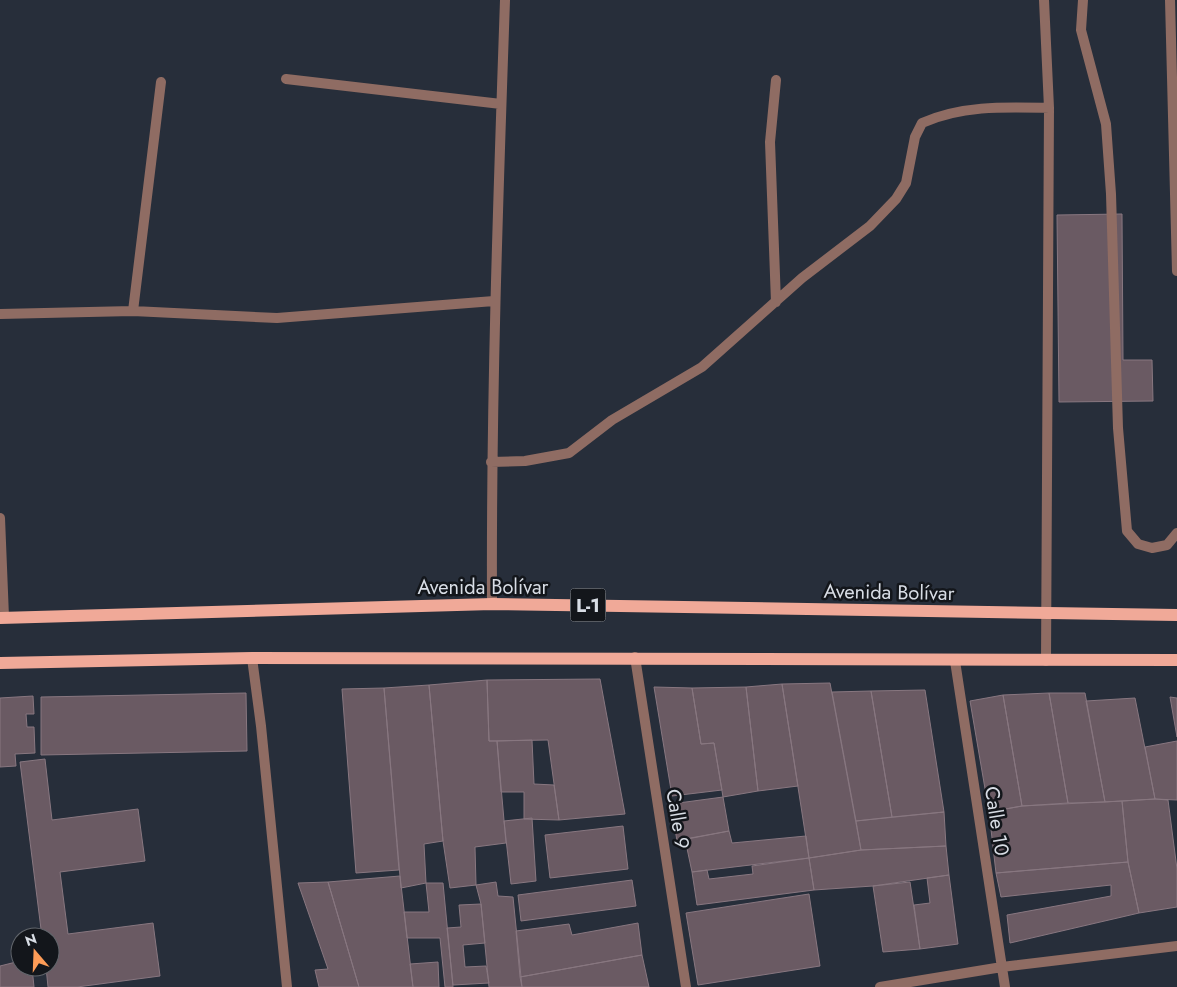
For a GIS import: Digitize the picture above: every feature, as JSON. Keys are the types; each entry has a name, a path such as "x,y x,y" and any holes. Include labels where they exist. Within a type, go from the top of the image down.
{"main road":[{"name":"Avenida Bolívar","path":"2,618 492,604 1177,615"},
{"path":"0,663 252,658 635,657 955,661 1177,660"}],"street":[{"path":"492,604 491,462 494,301 505,0"},
{"path":"1044,0 1049,108 1046,661"},
{"path":"1083,0 1081,30 1106,124 1111,194 1118,428 1127,531 1138,544 1152,548 1167,545 1177,533"},
{"path":"1170,0 1177,271"},
{"path":"286,79 501,104"},
{"path":"776,80 770,142 776,302"},
{"path":"133,311 161,82"},
{"path":"491,462 525,461 569,453 612,420 702,367 776,302 870,226 896,200 906,183 915,137 922,123 939,115 984,107 1049,108"},
{"path":"0,314 133,311 277,318 494,301"},
{"path":"0,518 2,618"},
{"name":"Calle 9","path":"635,657 686,987"},
{"path":"252,658 261,726 286,987"},
{"name":"Calle 10","path":"955,661 1005,987"},
{"path":"880,987 1002,967 1177,946"}],"building":[{"path":"1122,214 1123,360 1152,360 1153,401 1059,402 1057,215"},
{"path":"600,679 625,814 559,820 548,740 489,741 487,680"},
{"path":"487,680 489,741 497,741 506,843 475,847 476,885 450,888 443,841 429,685"},
{"path":"830,683 861,850 809,858 782,684"},
{"path":"782,684 798,786 758,791 746,687"},
{"path":"429,685 443,841 424,844 426,883 401,888 384,688"},
{"path":"654,687 692,688 701,744 714,743 722,790 672,796"},
{"path":"746,687 758,791 723,797 714,743 701,744 692,688"},
{"path":"384,688 399,870 356,873 342,689"},
{"path":"925,690 944,812 892,817 871,691"},
{"path":"871,691 892,817 856,821 832,692"},
{"path":"246,693 247,751 41,755 41,697"},
{"path":"1049,693 1068,803 1022,806 1003,695"},
{"path":"1049,693 1085,693 1105,802 1068,803"},
{"path":"1003,695 1022,806 989,812 970,701"},
{"path":"33,696 34,714 26,714 27,727 34,727 35,753 15,754 16,766 0,767 0,698"},
{"path":"1170,697 1177,698 1177,737"},
{"path":"1135,698 1155,799 1105,802 1086,701"},
{"path":"532,740 534,784 554,785 559,820 524,819 524,792 501,792 497,741"},
{"path":"1177,741 1177,800 1155,799 1145,747"},
{"path":"45,759 52,820 138,809 145,861 60,872 68,934 153,923 160,976 77,987 48,987 47,977 60,977 60,927 41,927 20,762"},
{"path":"723,797 729,831 677,841 671,804"},
{"path":"1168,800 1177,869 1177,907 1139,913 1128,862 1122,801"},
{"path":"1122,801 1128,862 996,873 989,812 1022,806"},
{"path":"944,812 946,846 861,850 856,821"},
{"path":"532,818 536,881 511,884 504,821"},
{"path":"623,826 628,869 550,878 545,835"},
{"path":"729,831 732,843 806,836 809,858 692,872 685,839"},
{"path":"946,846 949,875 873,886 814,890 809,858 861,850"},
{"path":"809,858 814,890 697,905 692,872 707,870 709,879 753,874 752,866"},
{"path":"1128,862 1139,913 1010,943 1007,915 1111,896 1111,885 1001,897 996,873"},
{"path":"949,875 958,944 920,949 914,905 930,903 927,878"},
{"path":"400,876 413,987 359,987 328,882"},
{"path":"632,880 636,906 521,921 518,895"},
{"path":"328,882 359,987 319,987 315,970 328,969 298,883"},
{"path":"496,882 498,896 513,897 522,987 489,987 481,904 476,885"},
{"path":"910,882 920,949 883,952 873,886"},
{"path":"426,883 443,883 453,987 445,987 440,938 407,938 404,912 429,912"},
{"path":"809,894 820,966 698,985 686,913"},
{"path":"481,904 485,943 463,945 465,967 486,966 489,983 453,985 447,928 461,927 459,905"},
{"path":"638,923 642,955 520,977 516,931 569,924 572,935"},
{"path":"642,955 649,987 522,987 520,977"},
{"path":"438,962 439,987 413,987 410,964"},
{"path":"10,964 10,977 33,977 34,987 0,987 0,966"}]}
